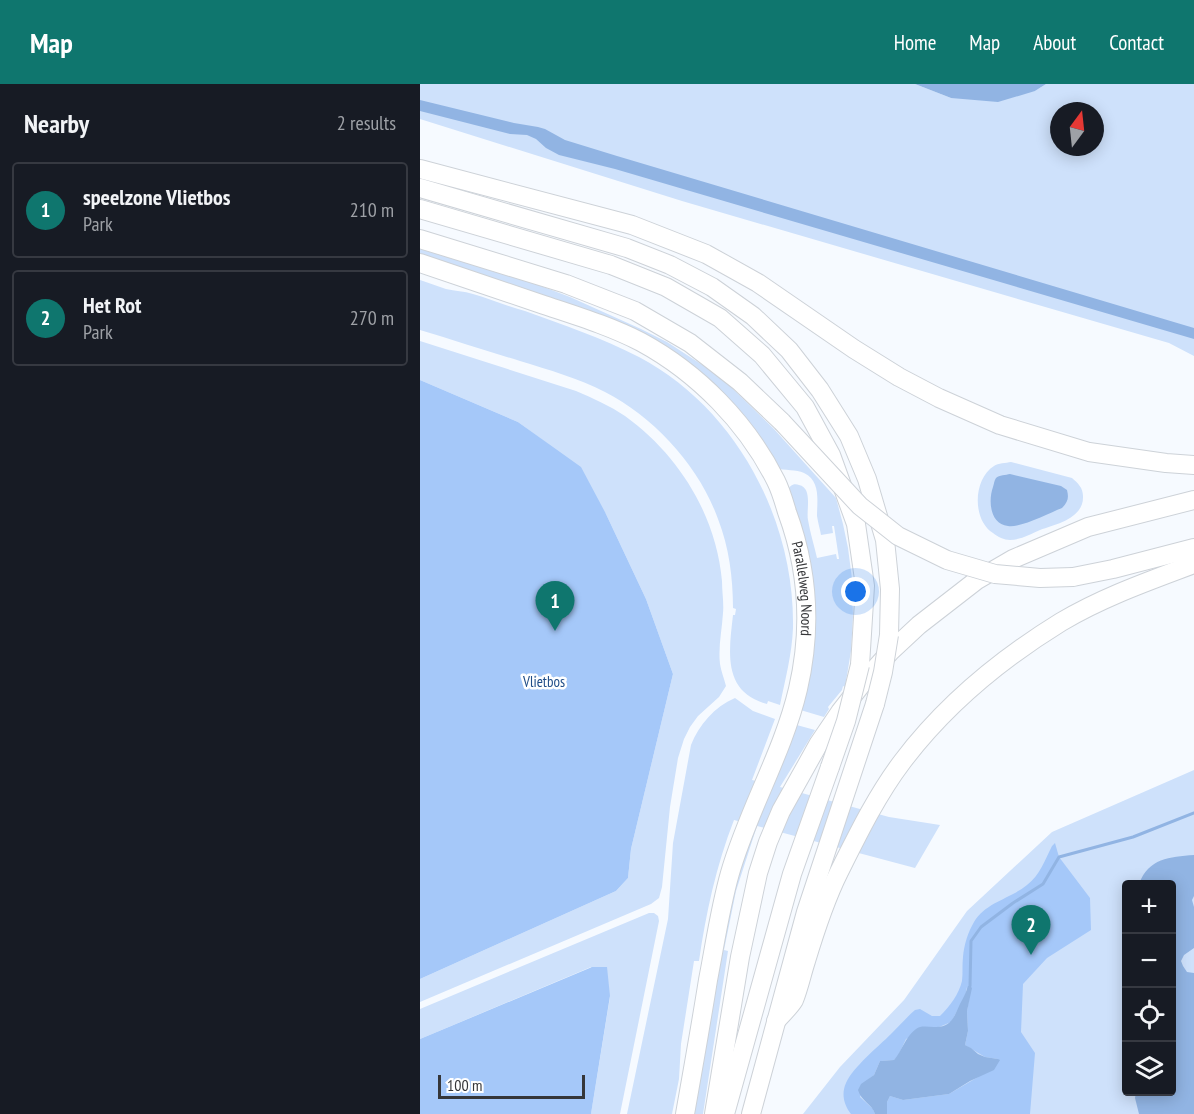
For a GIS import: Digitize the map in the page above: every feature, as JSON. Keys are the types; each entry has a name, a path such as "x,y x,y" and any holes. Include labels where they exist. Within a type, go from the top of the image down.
{"highway":[{"path":"420,169 632,225 706,254 758,283 899,377 1000,425 1089,452 1194,465"},
{"path":"420,188 627,248 670,265 712,287 753,316 789,350 820,390 849,436 867,479 885,540 890,589 889,634 883,672 875,704 806,912 751,1114"},
{"path":"420,209 612,265 666,287 720,318 762,355 805,407 831,455 856,524 865,586 860,665 846,721 792,874 725,1114"},
{"path":"420,239 566,284 635,311 690,343 740,382 782,422 860,506 898,536 947,560 995,574 1040,578 1073,577 1194,548"},
{"name":"Parallelweg Noord","path":"420,264 600,324 641,342 669,360 719,401 742,428 761,454 777,482 795,532 805,580 807,614 806,643 799,686 784,736 740,840 724,893 685,1114"},
{"name":"Parallelweg Noord","path":"420,272 600,333 634,348 667,369 698,393 725,421 748,451 763,476 783,528 791,560 796,596 798,631 793,674 776,734 725,857 715,896 676,1114"},
{"path":"714,1114 740,957 758,873 768,842 799,777 819,743 853,696 890,652 918,625 977,580 1013,559 1088,527 1194,500"},
{"path":"776,1021 793,1001 818,923 838,874 876,801 902,762 924,735 987,674 1021,648 1063,621 1106,599 1194,564"}],"shaded area":[{"path":"420,84 915,84 951,98 1035,91 1046,84 1194,84 1194,356 1169,343 682,201 420,119"},
{"path":"915,84 1046,84 1035,91 998,102 951,98"},
{"path":"420,100 545,129 565,140 617,156 1194,328 1194,339 615,169 559,155 527,135 510,134 420,111"},
{"path":"420,249 533,283 570,297 667,342 728,384 774,429 836,498 848,548 853,617 851,651 845,687 843,686 828,707 824,717 797,709 806,676 787,491 792,485 799,485 806,490 808,520 817,558 836,554 839,559 834,526 832,526 833,533 821,535 817,516 817,492 813,481 801,472 776,468 683,363 420,258"},
{"path":"420,280 525,311 597,338 639,357 674,379 704,406 731,437 753,471 771,508 783,547 791,587 793,628 780,705 768,701 767,704 752,698 735,680 730,656 730,642 733,615 736,609 733,608 728,552 710,499 687,462 673,445 641,415 595,387 553,371 420,330"},
{"path":"420,341 589,396 625,416 662,449 691,488 712,533 722,581 723,619 720,667 726,686 719,697 698,716 684,739 678,758 670,807 659,898 651,904 420,1002 420,979 616,891 628,878 631,849 673,674 646,599 606,514 548,444 518,422 420,380"},
{"path":"1011,462 1072,478 1083,493 1079,510 1068,519 1022,538 1008,540 995,534 986,527 981,519 979,489 987,472 994,466"},
{"path":"1010,474 1061,486 1067,490 1067,502 1062,508 1027,523 1014,526 1002,524 997,521 992,511 991,493 996,478"},
{"path":"735,698 753,711 775,719 752,780 768,784 793,724 815,730 780,787 889,817 940,825 915,868 757,826 736,891 724,950 728,951 703,1114 693,1114 716,956 749,824 734,820 712,890 699,961 694,961 681,1044 679,1079 672,1114 627,1114 668,919 673,843 691,745 698,730 708,717 720,706"},
{"path":"1194,770 1194,1114 803,1114 840,1067 904,1000 967,911 1052,832"},
{"path":"1194,855 1194,896 1192,900 1194,948 1184,955 1181,961 1187,972 1194,973 1194,1114 1139,1114 1135,1096 1176,1096 1176,880 1141,880 1154,864 1176,857"},
{"path":"649,913 658,916 659,921 620,1114 591,1114 610,997 591,967 420,1039 420,1009"},
{"path":"968,986 972,988 967,1011 968,1031 965,1045 985,1057 1000,1060 994,1070 949,1094 903,1100 890,1096 887,1102 887,1114 875,1114 859,1094 861,1084 874,1075 880,1061 894,1060 916,1029 948,1024 956,1013"}],"green space":[{"name":"Vlietbos","path":"420,380 518,422 581,467 646,599 673,674 631,849 628,878 616,891 420,979"},
{"path":"1055,843 1059,857 1090,898 1091,930 1047,958 1023,984 1021,1032 1035,1053 1030,1114 887,1114 887,1102 890,1096 903,1100 949,1094 978,1077 998,1059 985,1057 965,1045 968,1031 967,987 965,997 951,1022 906,1039 894,1060 880,1061 860,1097 873,1109 875,1114 851,1114 845,1103 844,1091 854,1070 915,1010 920,1009 932,1016 940,1016 944,1012 954,1000 961,986 964,948 974,922 992,905 1032,881"},
{"path":"592,967 607,967 610,996 591,1114 420,1114 420,1039"}],"waterway":[{"path":"970,986 971,941 981,927 1043,884 1059,857 1133,837 1194,813"}],"place":[{"name":"speelzone Vlietbos","path":"555,631"},
{"name":"Het Rot","path":"1031,955"}]}
